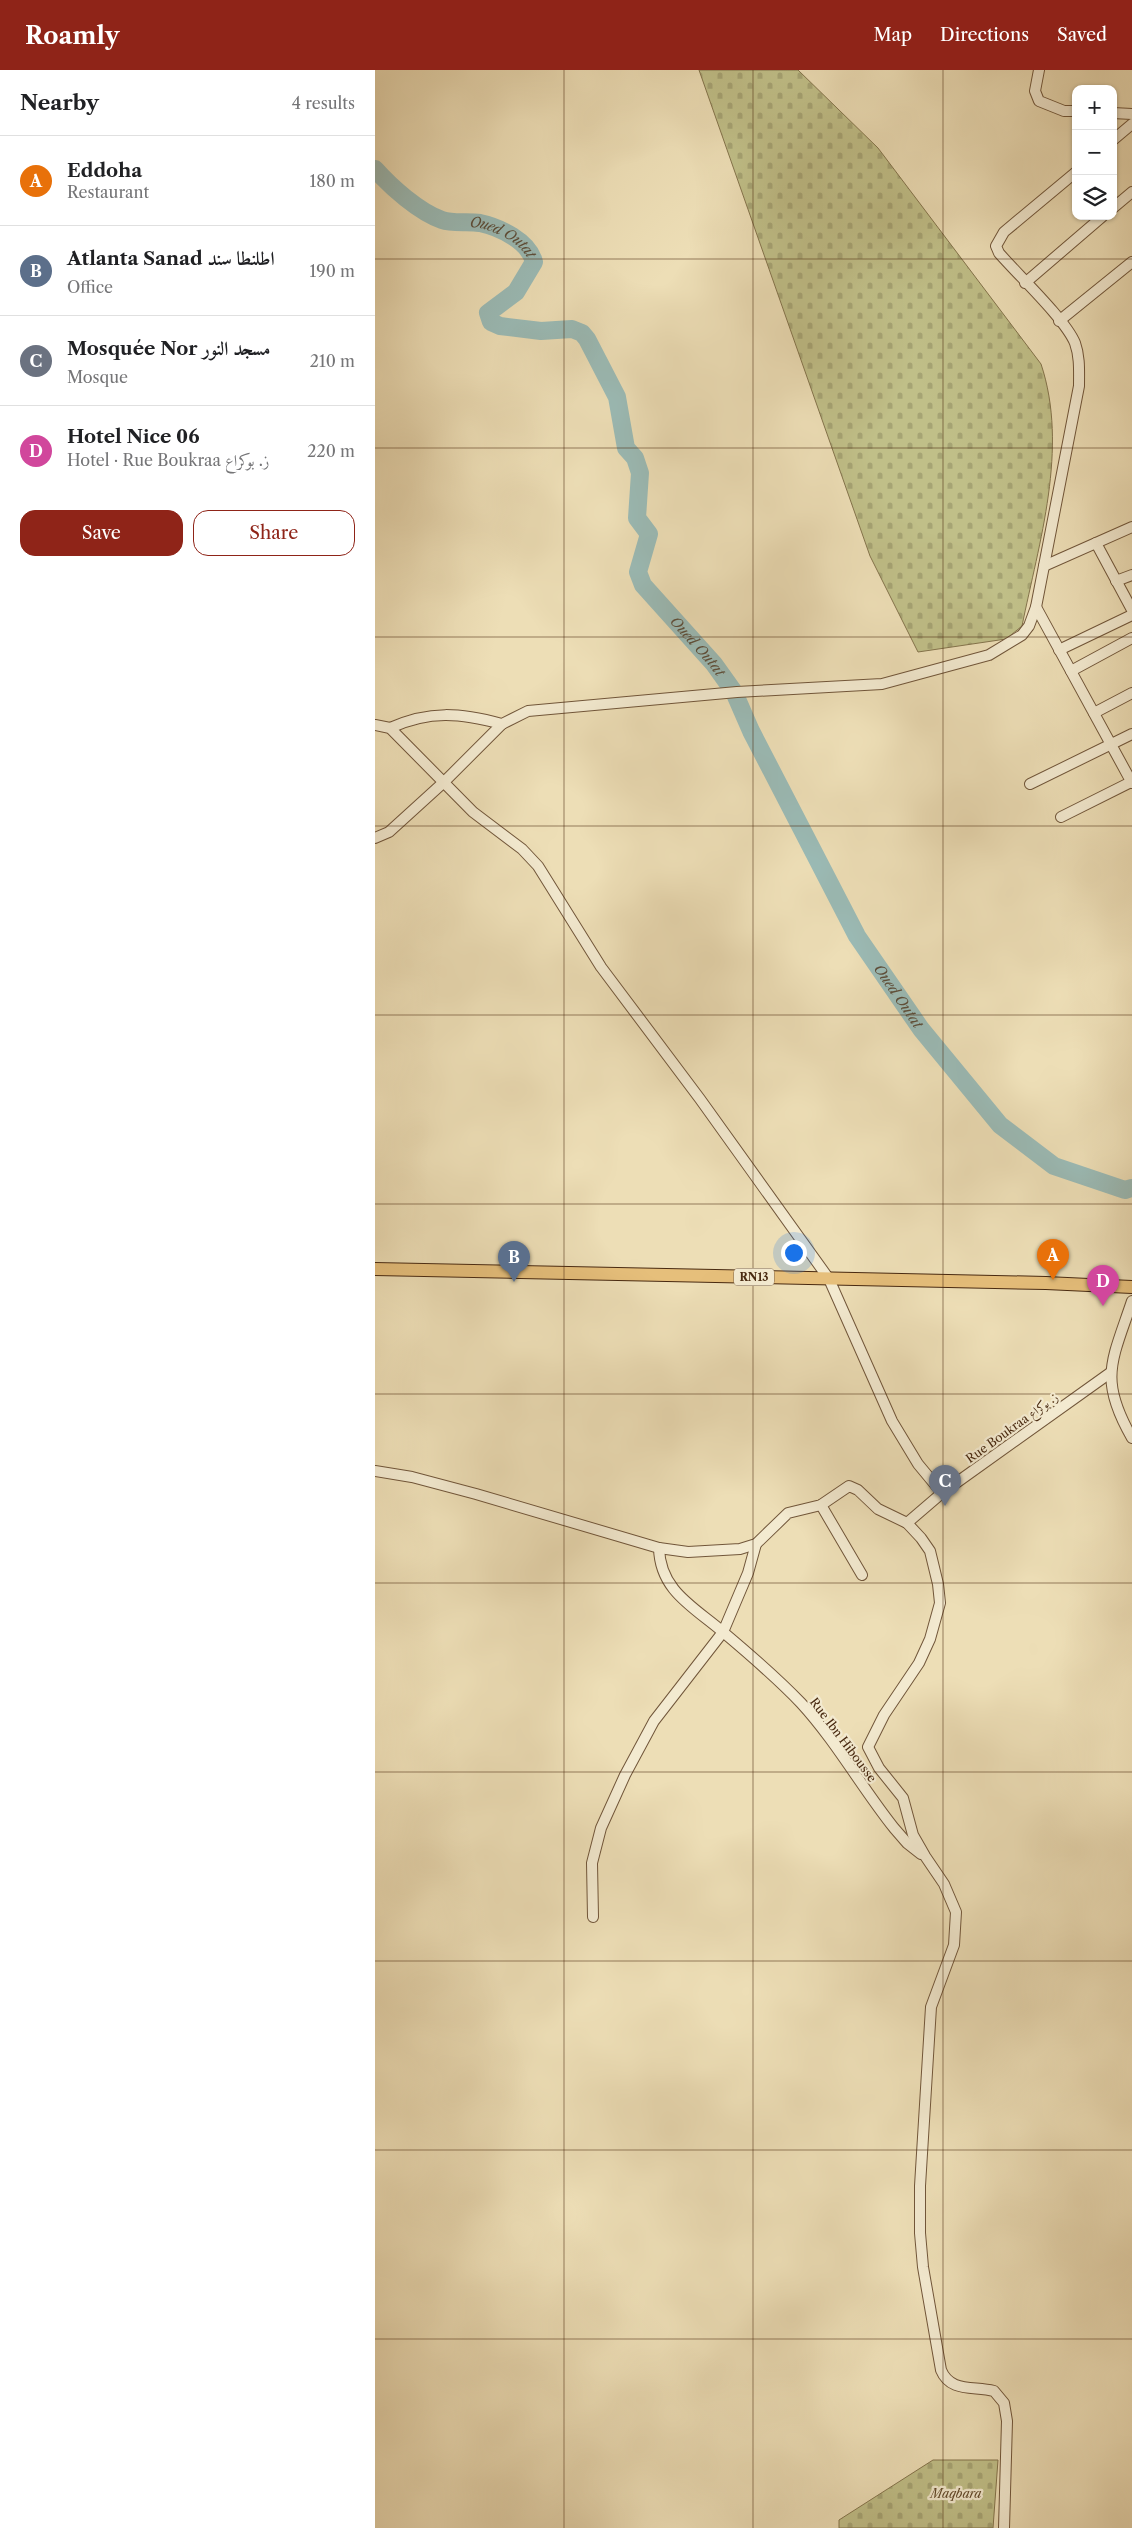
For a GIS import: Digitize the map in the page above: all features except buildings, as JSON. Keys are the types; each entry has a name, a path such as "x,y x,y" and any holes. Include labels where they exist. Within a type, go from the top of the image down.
{"main road":[{"name":"RN13","path":"375,1269 829,1278 1132,1287"}],"street":[{"path":"1039,70 1035,91 1039,100 1064,111 1072,111"},
{"path":"1117,113 1132,114"},
{"path":"1117,137 1132,124"},
{"path":"375,838 389,832 444,782 502,724 527,711 737,692 882,684 989,655 1022,636 1029,626 1036,607 1079,386 1078,354 1074,341 1059,320 999,253 996,246 999,239 1073,175"},
{"path":"1117,205 1132,192"},
{"path":"1025,283 1098,220"},
{"path":"1059,320 1132,262"},
{"path":"1044,566 1132,527"},
{"path":"1096,543 1132,610"},
{"path":"1117,581 1132,575"},
{"path":"1036,607 1132,783 1061,817"},
{"path":"1059,650 1132,615"},
{"path":"1071,671 1132,638"},
{"path":"1094,713 1132,693"},
{"path":"390,728 414,718 435,715 479,719 502,724"},
{"path":"375,724 390,728 473,812 522,849 539,866 601,967 700,1099 829,1278 892,1421 918,1464 942,1494"},
{"path":"1031,784 1132,734"},
{"path":"1132,1301 1110,1373 1115,1406 1132,1438"},
{"name":"Rue Boukraa ز. بوكراع","path":"907,1523 942,1494 1110,1373"},
{"path":"375,1471 412,1477 659,1548 688,1552 740,1549 756,1544 787,1513 821,1505 845,1487 854,1487 878,1509 907,1523 930,1551 935,1565 940,1603 930,1639 919,1663 886,1710 868,1747 879,1768 903,1798 913,1835 945,1884 953,1901 956,1920 953,1945 936,1990 929,2027 919,2233 923,2267 944,2378 953,2385 993,2391 1004,2403 1007,2421 1004,2528"},
{"path":"821,1505 862,1575"},
{"path":"593,1918 592,1863 595,1846 621,1782 655,1721 723,1632 748,1573 756,1544"},
{"name":"Rue Ibn Hibousse","path":"659,1548 661,1570 667,1582 689,1606 723,1632 801,1703 894,1828 907,1843 925,1856"}],"green space":[{"path":"699,70 798,70 878,148 1041,364 1049,396 1052,429 1052,462 1048,495 1043,528 1022,626 1006,639 918,652 870,556"},
{"name":"Maqbara","path":"933,2460 998,2460 993,2528 839,2528 839,2520"}],"waterway":[{"name":"Oued Outat","path":"375,169 406,198 433,216 446,221 475,222 488,225 520,241 531,254 534,262 516,292 488,313 491,322 500,326 541,331 572,329 582,333 587,339 617,397 626,448 635,458 640,473 637,518 649,534 638,572 643,585 714,664 734,692 751,731 857,936 921,1029 1000,1125 1054,1166 1125,1190 1132,1188"}],"place":[{"name":"Eddoha","path":"1053,1280"},
{"name":"Atlanta Sanad اطلنطا سند","path":"514,1282"},
{"name":"Hotel Nice 06","path":"1103,1306"},
{"name":"Mosquée Nor مسجد النور","path":"945,1506"}]}
